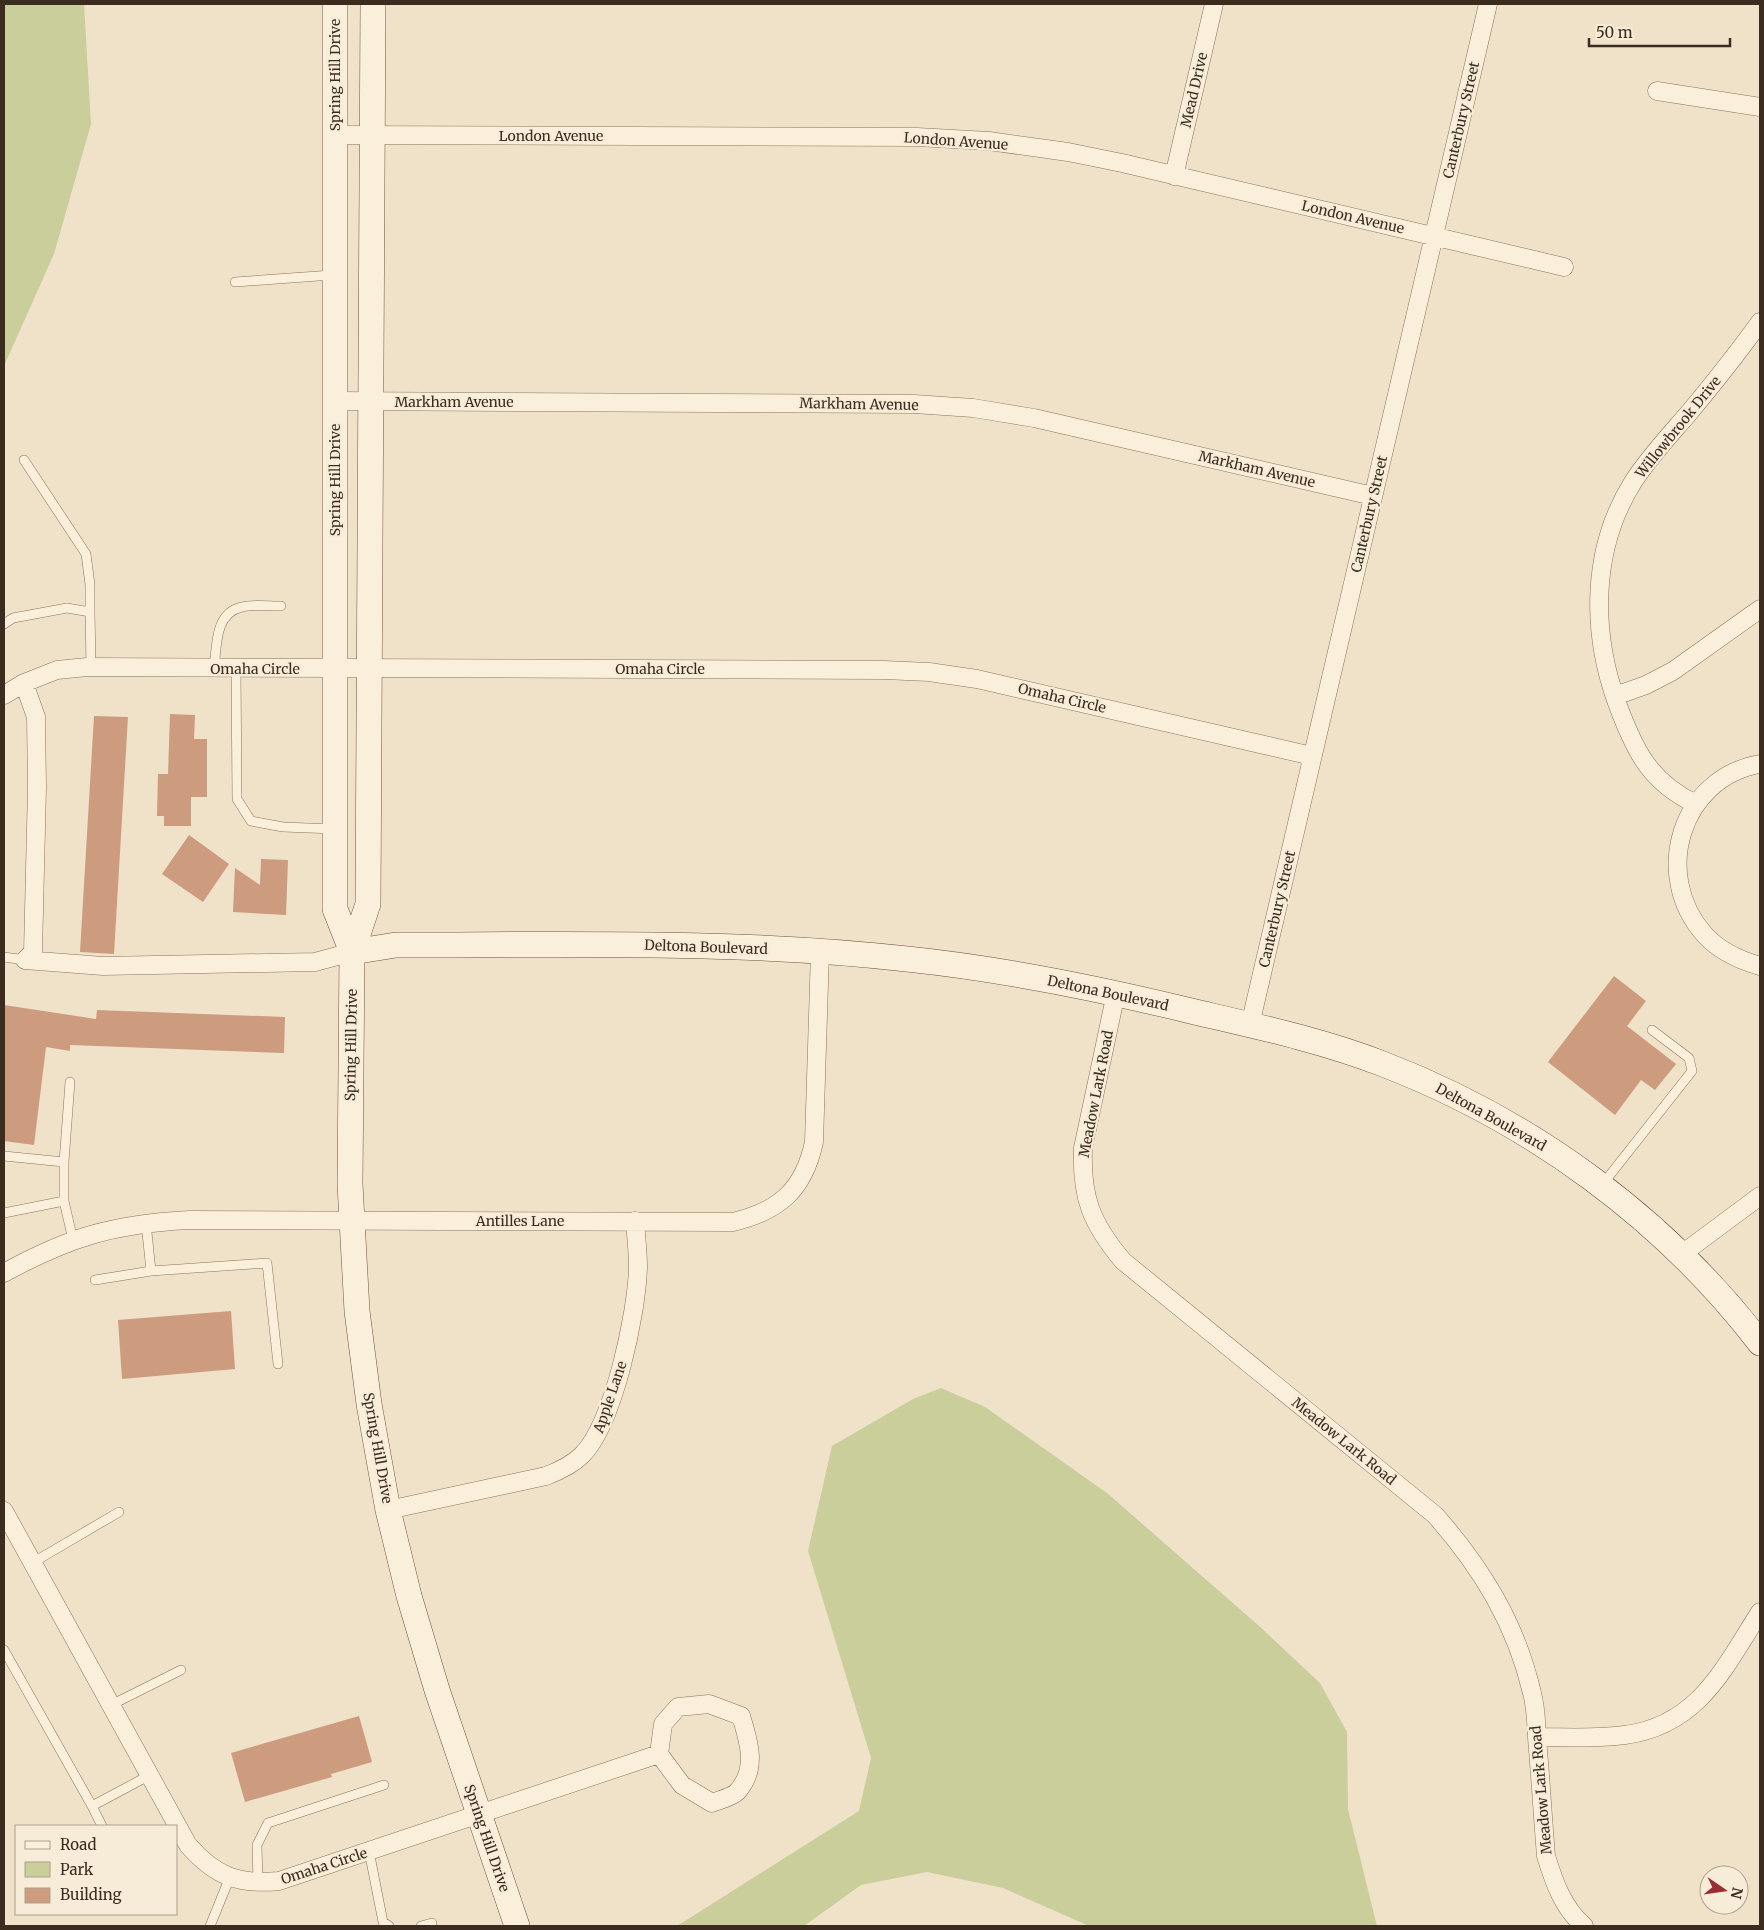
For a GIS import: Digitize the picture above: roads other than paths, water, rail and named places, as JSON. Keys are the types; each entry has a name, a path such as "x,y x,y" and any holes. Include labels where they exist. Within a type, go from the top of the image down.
{"main road":[{"name":"Spring Hill Drive","path":"335,4 335,909 352,952"},
{"name":"Spring Hill Drive","path":"372,4 372,401 368,904 352,952 351,1220 358,1311 369,1404 388,1510 409,1596 437,1690 517,1926"},
{"name":"Deltona Boulevard","path":"352,952 396,945 712,945 906,958 991,969 1116,993 1321,1043 1383,1064 1443,1090 1501,1120 1563,1158 1602,1186 1682,1254 1721,1295 1760,1342"}],"street":[{"name":"Mead Drive","path":"1174,176 1214,4"},
{"name":"Canterbury Street","path":"1250,1025 1488,4"},
{"path":"1657,91 1760,107"},
{"name":"London Avenue","path":"335,135 917,136 989,141 1068,152 1564,266"},
{"name":"Willowbrook Drive","path":"1696,804 1683,798 1661,781 1645,763 1631,740 1603,658 1598,620 1599,583 1606,549 1617,513 1633,482 1664,440 1727,368 1760,322"},
{"name":"Markham Avenue","path":"335,401 914,404 973,408 1034,418 1373,496"},
{"path":"1615,696 1646,685 1673,671 1760,609"},
{"name":"Omaha Circle","path":"4,695 24,683 57,670 91,667 214,669 334,669 370,667 884,670 929,672 976,678 1312,756"},
{"path":"24,683 36,717 37,787 33,952 25,960"},
{"path":"1760,764 1732,773 1712,786 1690,814 1680,836 1677,857 1682,897 1693,919 1705,935 1724,951 1742,961 1760,966"},
{"path":"25,960 103,966 315,962 352,952"},
{"name":"Antilles Lane","path":"4,1273 40,1253 73,1240 118,1227 146,1223 189,1220 732,1222 752,1218 771,1209 787,1196 799,1183 810,1162 814,1142 820,952"},
{"name":"Meadow Lark Road","path":"1116,993 1083,1148 1082,1169 1084,1189 1092,1216 1105,1240 1123,1261 1435,1515 1460,1544 1482,1575 1503,1610 1519,1648 1533,1695 1546,1856 1564,1903 1584,1926"},
{"path":"1682,1254 1760,1196"},
{"name":"Apple Lane","path":"388,1510 546,1476 565,1468 582,1456 595,1440 604,1421 625,1355 634,1308 638,1267 635,1221"},
{"name":"Omaha Circle","path":"4,1511 177,1825"},
{"path":"1537,1737 1623,1735 1660,1726 1684,1712 1716,1682 1760,1612"},
{"path":"709,1704 740,1716 750,1744 749,1770 737,1793 712,1803 682,1785 659,1754 662,1724 678,1707 709,1704"},
{"name":"Omaha Circle","path":"178,1827 188,1845 202,1860 219,1872 238,1880 258,1883 279,1881 659,1754"}],"lane":[{"path":"235,282 335,275"},
{"path":"24,460 86,554 90,585 91,667"},
{"path":"214,669 219,627 228,614 242,607 281,606"},
{"path":"4,624 13,618 67,608 90,612"},
{"path":"236,669 237,799 251,820 283,826 336,830"},
{"path":"4,957 25,960"},
{"path":"1602,1186 1692,1070 1689,1058 1652,1030"},
{"path":"70,1082 64,1162 64,1201 73,1240"},
{"path":"4,1156 64,1162"},
{"path":"4,1214 64,1201"},
{"path":"146,1223 150,1271"},
{"path":"95,1280 150,1271 267,1263 278,1364"},
{"path":"32,1563 119,1512"},
{"path":"4,1650 102,1825"},
{"path":"111,1705 181,1670"},
{"path":"92,1806 150,1775"},
{"path":"258,1883 257,1845 268,1823 384,1785"},
{"path":"369,1851 384,1922 389,1926"},
{"path":"210,1926 230,1877"},
{"path":"421,1926 432,1923"}]}
